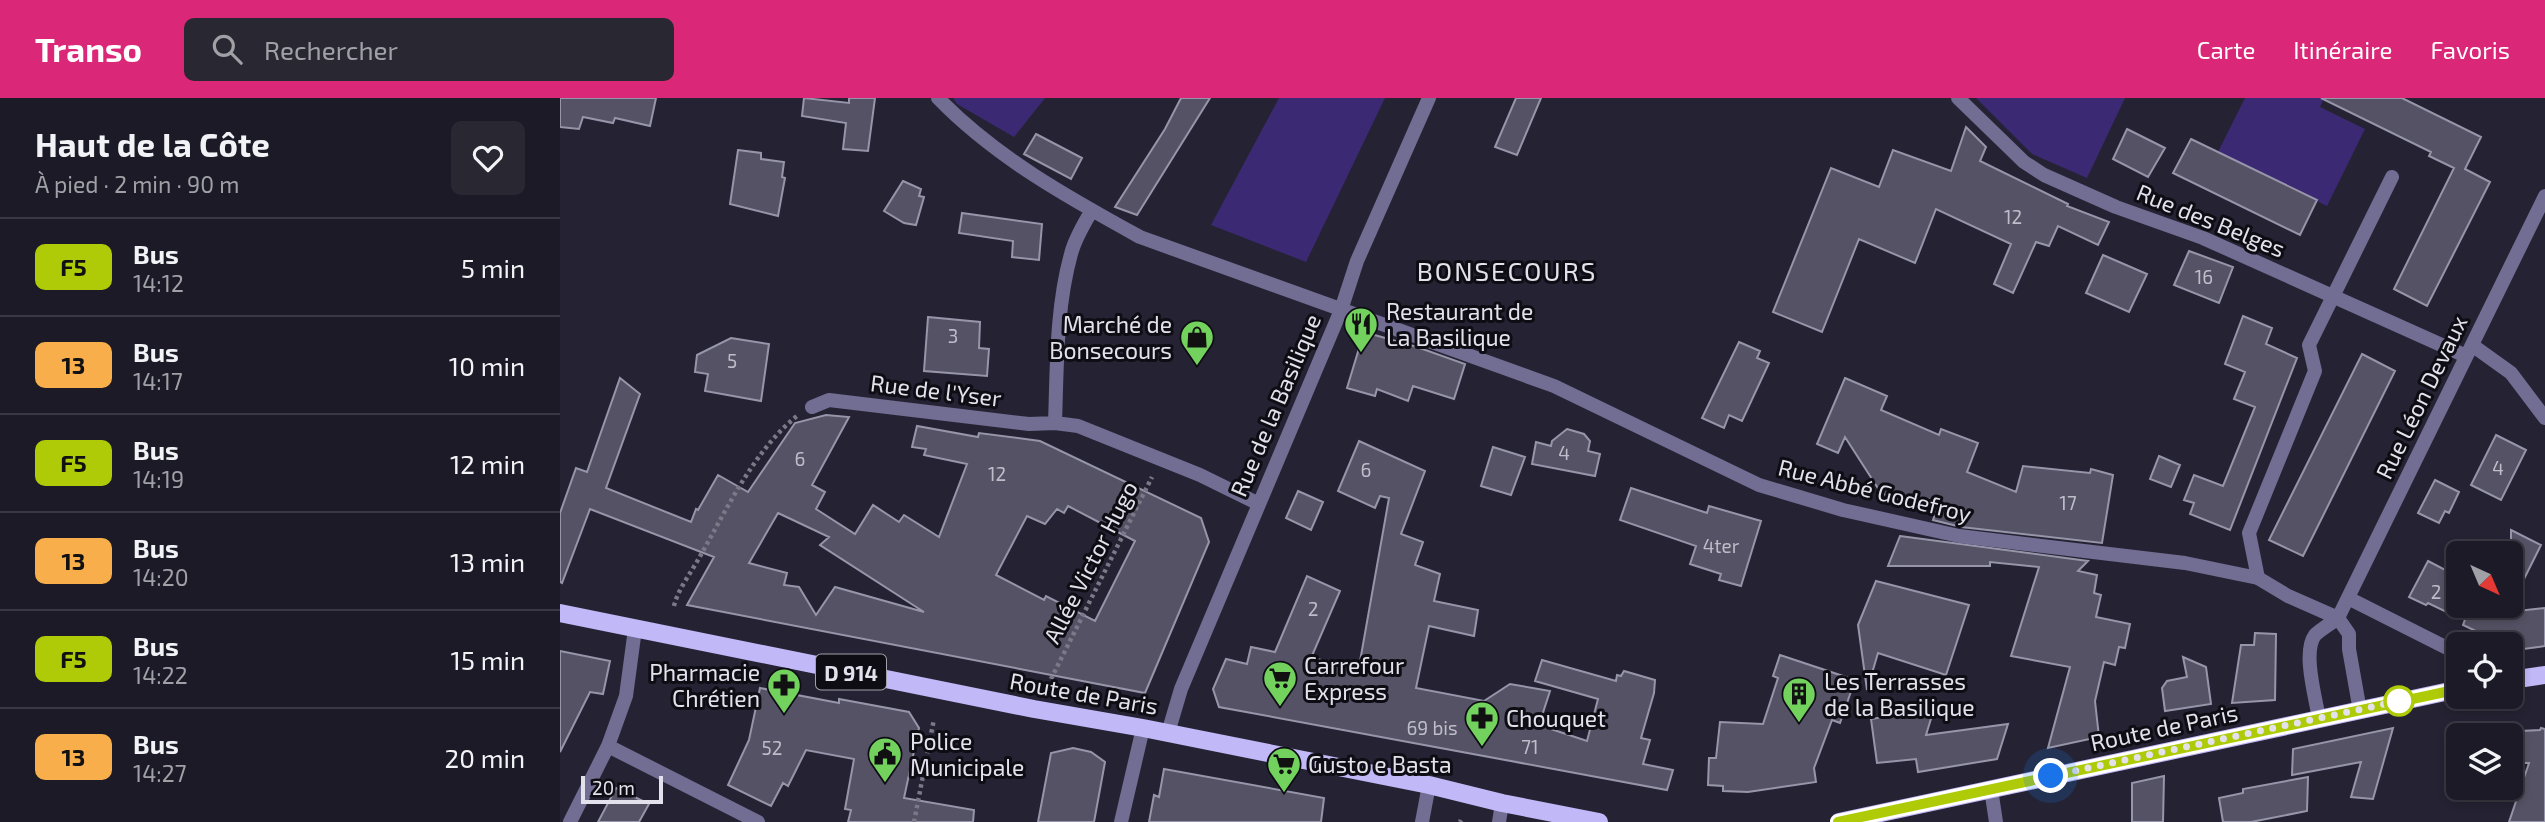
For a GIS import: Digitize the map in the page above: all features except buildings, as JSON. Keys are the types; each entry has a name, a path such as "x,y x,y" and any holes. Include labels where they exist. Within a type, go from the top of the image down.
{"main road":[{"name":"Route de Paris","path":"560,614 1429,785 1599,822"},
{"name":"Route de Paris","path":"1839,822 2446,692"}],"street":[{"name":"Rue Abbé Godefroy","path":"938,98 986,142 1091,210 1140,237 1554,386 1759,485 1831,507 1959,536 2185,564 2258,578 2288,596 2338,618"},
{"name":"Rue de la Basilique","path":"1168,733 1181,689 1340,310 1357,261 1429,98"},
{"name":"Rue des Belges","path":"1958,98 2024,162 2044,175 2116,207 2203,238 2469,350 2511,373 2545,418"},
{"path":"2258,578 2249,533 2315,371 2309,345 2392,177"},
{"name":"Rue Léon Devaux","path":"2319,719 2310,667 2314,636 2338,618 2545,196"},
{"path":"1055,423 1057,357 1065,281 1071,253 1091,210"},
{"name":"Rue de l'Yser","path":"812,407 829,400 1029,424 1078,426 1200,475 1258,503"},
{"path":"2348,598 2446,647"},
{"path":"2338,618 2349,634 2349,649 2360,710"},
{"path":"570,822 608,746 626,696 635,629"},
{"path":"1121,822 1143,728"},
{"path":"608,746 758,822"},
{"path":"1422,822 1429,785"},
{"path":"1991,789 1996,822"},
{"path":"1499,822 1503,803"},
{"path":"1878,822 1893,810"}],"path":[{"path":"674,606 734,497 760,457 788,423 812,407"},
{"name":"Allée Victor Hugo","path":"1051,679 1162,460"},
{"path":"914,822 933,722"}],"shaded area":[{"path":"953,98 1045,98 1014,137 957,104"},
{"path":"1279,98 1385,98 1306,262 1211,225"},
{"path":"1976,98 2125,98 2087,178 2032,154"},
{"path":"2245,98 2324,98 2320,107 2365,129 2327,206 2218,152"}],"bus line":[{"name":"F5","path":"1838,822 2446,692"}],"place":[{"name":"Restaurant de La Basilique","path":"1361,354"},
{"name":"Marché de Bonsecours","path":"1197,367"},
{"name":"Carrefour Express","path":"1280,708"},
{"name":"Pharmacie Chrétien","path":"784,715"},
{"name":"Les Terrasses de la Basilique","path":"1799,724"},
{"name":"Chouquet","path":"1482,748"},
{"name":"Police Municipale","path":"885,784"},
{"name":"Gusto e Basta","path":"1284,794"}],"district":[{"name":"BONSECOURS","path":"1507,270"}],"route":[{"path":"2051,776 2399,701"}]}
